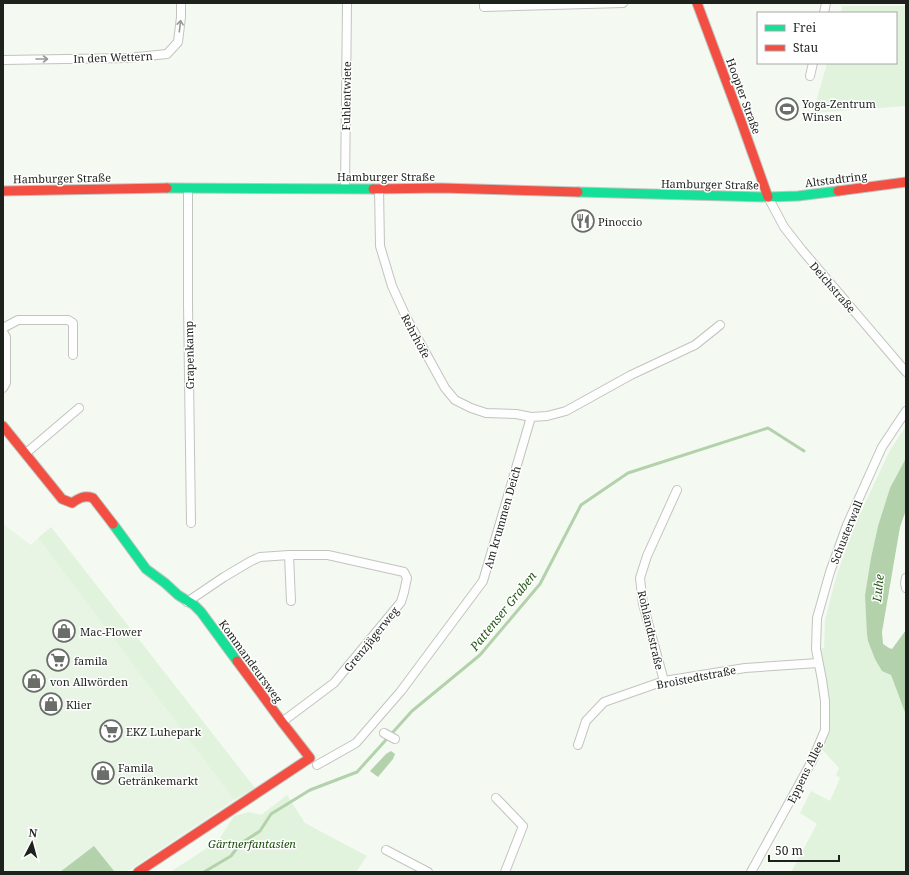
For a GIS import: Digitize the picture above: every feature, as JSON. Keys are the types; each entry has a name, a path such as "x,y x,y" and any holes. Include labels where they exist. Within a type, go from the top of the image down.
{"main road":[{"name":"Hoopter Straße","path":"696,3 768,197"},
{"name":"Altstadtring","path":"768,197 798,196 906,182"},
{"name":"Hamburger Straße","path":"3,191 188,188 495,189 768,197"},
{"name":"Kommandeursweg","path":"3,426 62,499 72,502 82,497 88,496 93,498 146,569 201,612 310,758 138,872"}],"street":[{"name":"In den Wettern","path":"3,60 127,58 167,54 178,42 181,3"},
{"name":"Fuhlentwiete","path":"345,188 347,3"},
{"path":"484,3 484,7 623,3"},
{"path":"810,76 813,64"},
{"name":"Grapenkamp","path":"188,188 191,523"},
{"name":"Rehrhöfe","path":"378,189 380,246 392,286 407,319 445,388 455,400 471,408 486,413 516,414 531,417"},
{"name":"Deichstraße","path":"768,197 784,227 802,250 906,372"},
{"path":"3,328 18,320 68,320 73,323 73,355"},
{"path":"531,417 547,416 566,410 631,375 695,345 720,324"},
{"path":"3,332 6,337 6,383 3,388"},
{"path":"25,454 79,408"},
{"name":"Schusterwall","path":"818,663 816,649 817,618 830,572 847,525 882,447 906,411"},
{"name":"Am krummen Deich","path":"318,765 356,743 401,691 483,581 531,417"},
{"name":"Rohlandtstraße","path":"664,681 643,604 640,578 647,556 677,490"},
{"path":"289,555 291,601"},
{"name":"Grenzjägerweg","path":"187,602 224,577 250,561 260,557 328,555 404,572 407,578 401,602 334,683 282,722"},
{"path":"906,578 906,588"},
{"name":"Broistedtstraße","path":"578,745 586,721 604,702 664,681 745,668 818,663"},
{"name":"Eppens Allee","path":"751,872 812,761 825,730 826,701 818,663"},
{"path":"384,733 395,739"},
{"path":"496,798 523,826 505,872"},
{"path":"386,850 428,872"}],"shaded area":[{"path":"3,524 31,545 38,538 234,800 126,872 3,872"}],"green space":[{"path":"842,6 906,6 906,106 813,113 827,64 897,64 897,12 841,12"},
{"path":"906,426 906,458 890,488 878,526 865,595 891,675 906,715 906,872 791,872 817,824 800,813 811,791 830,801 840,778 836,775 839,768 819,746 825,730 816,649 824,648 825,620 837,574 854,527 889,452"},
{"path":"51,527 255,788 234,800 38,538"},
{"name":"Gärtnerfantasien","path":"287,795 305,823 367,856 356,872 170,872 218,841 234,816 249,812 261,815"}],"water":[{"name":"Luhe","path":"906,458 906,510 900,527 882,632 883,644 892,649 906,630 906,715 891,675 882,671 875,659 868,641 865,595 878,526 890,488"},
{"path":"391,751 395,754 393,759 378,777 370,771 386,754"},
{"path":"94,846 114,871 60,872"}],"waterway":[{"name":"Pattenser Graben","path":"204,872 231,856 240,844 260,831 271,814 310,790 357,772 412,711 480,655 540,584 581,505 628,473 768,428 804,451"}],"traffic: fast":[{"path":"167,188 373,189"},
{"path":"578,192 768,197 798,196 838,191"},
{"path":"113,524 146,569 178,595 194,605 201,612 237,661"}],"traffic: jam":[{"path":"697,3 768,197"},
{"path":"838,191 906,182"},
{"path":"3,191 167,188"},
{"path":"373,189 442,188 578,192"},
{"path":"3,426 62,499 72,503 82,498 93,498 113,524"},
{"path":"138,872 310,758 237,661"}],"place":[{"name":"Yoga-Zentrum Winsen","path":"787,109"},
{"name":"Pinoccio","path":"583,221"},
{"name":"Mac-Flower","path":"64,631"},
{"name":"famila","path":"58,660"},
{"name":"von Allwörden","path":"34,681"},
{"name":"Klier","path":"51,704"},
{"name":"EKZ Luhepark","path":"111,731"},
{"name":"Famila Getränkemarkt","path":"103,773"}]}
